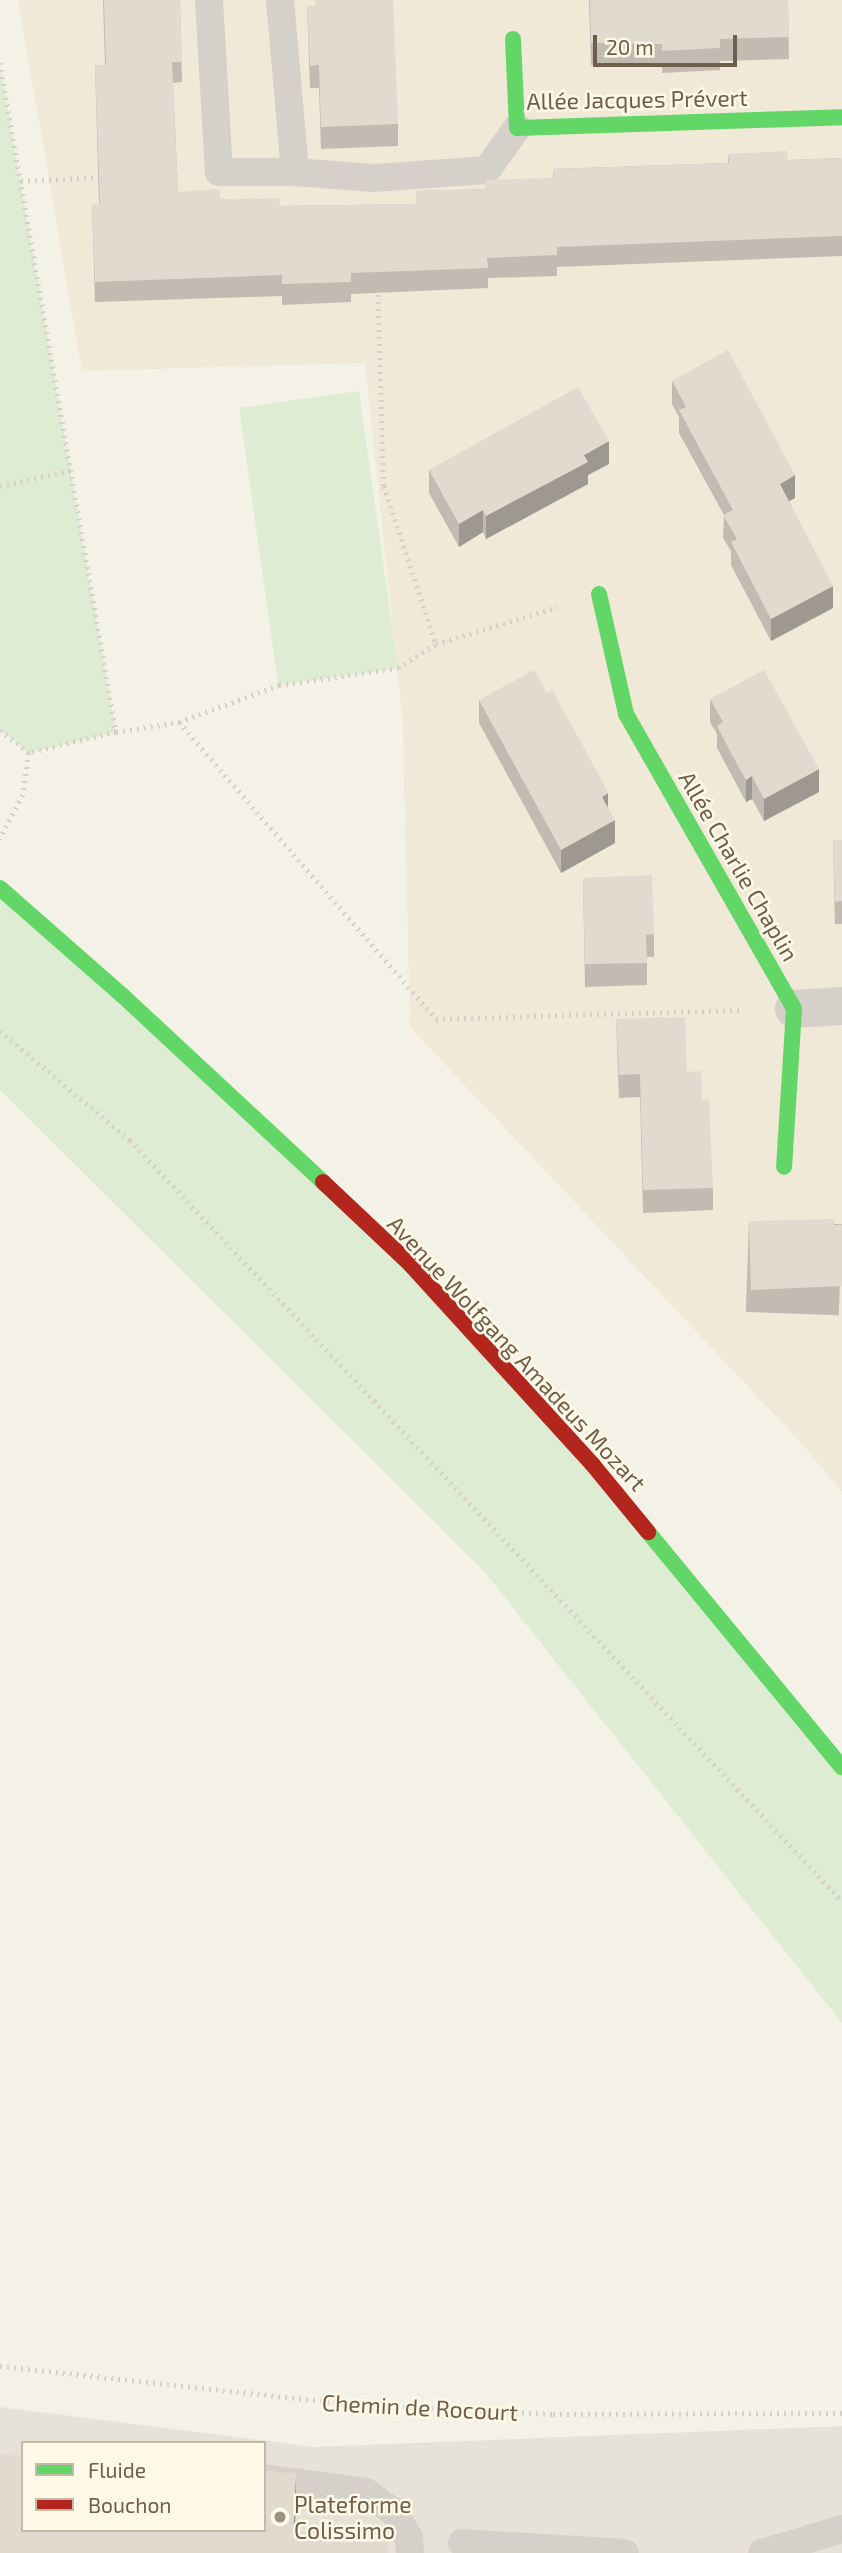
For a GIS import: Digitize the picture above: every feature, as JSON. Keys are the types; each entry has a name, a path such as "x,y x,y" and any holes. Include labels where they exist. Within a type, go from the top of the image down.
{"main road":[{"name":"Allée Jacques Prévert","path":"513,40 517,128 842,117"},
{"name":"Allée Charlie Chaplin","path":"599,594 626,714 794,1009"},
{"name":"Avenue Wolfgang Amadeus Mozart","path":"0,888 123,996 411,1265 593,1465 842,1767"},
{"path":"784,1167 794,1009"}],"street":[{"path":"794,1009 842,1006"}],"lane":[{"path":"209,0 219,172 295,172 374,178 487,170 517,128"},
{"path":"280,0 295,172"},
{"path":"266,2478 366,2492 394,2512 409,2538 410,2553"},
{"path":"762,2553 842,2529"},
{"path":"462,2543 625,2553"}],"path":[{"path":"0,63 116,732"},
{"path":"20,181 113,177"},
{"path":"378,285 384,486 436,644"},
{"path":"0,486 71,470"},
{"path":"29,753 116,732 179,722 279,685 398,668 436,644 599,594"},
{"path":"179,722 436,1019 794,1009"},
{"path":"0,730 29,753"},
{"path":"0,839 23,795 29,753"},
{"path":"0,1031 130,1140 842,1901"},
{"name":"Chemin de Rocourt","path":"0,2366 346,2404 553,2414 842,2413"}],"shaded area":[{"path":"18,0 842,0 842,1492 801,1443 410,1027 403,724 365,363 82,371"},
{"path":"0,2407 315,2447 842,2426 842,2553 0,2553"}],"green space":[{"path":"0,65 116,732 29,753 0,730"},
{"path":"359,391 398,668 278,685 239,408"},
{"path":"0,897 411,1265 842,1767 842,2023 483,1570 0,1090"}],"building":[{"path":"104,0 180,0 182,62 172,62 178,192 219,189 220,199 279,198 280,206 416,204 416,191 485,189 485,180 554,178 553,169 729,163 728,154 787,151 788,160 842,158 842,236 557,247 557,255 487,258 488,268 351,273 351,282 282,284 282,275 95,282 92,204 100,204 95,65 106,65"},
{"path":"315,0 393,0 398,124 321,127 319,65 310,66 307,6 315,6"},
{"path":"590,0 788,0 789,37 720,39 720,48 662,51 662,44 591,43"},
{"path":"728,350 795,475 780,484 833,586 771,619 731,542 737,539 723,515 733,510 679,410 686,407 672,381"},
{"path":"578,387 609,441 584,455 588,462 486,516 483,510 459,524 429,470"},
{"path":"534,670 547,693 552,690 582,744 608,793 602,797 615,820 561,850 479,700"},
{"path":"764,670 819,769 764,799 752,776 746,780 731,753 717,726 723,722 710,699"},
{"path":"833,840 842,840 842,901 835,902"},
{"path":"652,875 654,934 646,935 647,963 585,964 583,878"},
{"path":"685,1017 687,1072 701,1071 702,1101 709,1100 713,1188 643,1190 640,1074 619,1075 616,1019"},
{"path":"834,1219 834,1225 842,1225 842,1286 751,1290 749,1221"},
{"name":"Plateforme Colissimo","path":"0,2454 21,2456 21,2532 266,2532 266,2471 296,2473 293,2532 390,2530 388,2553 0,2553"}],"traffic: fast":[{"path":"513,39 517,128 842,117"},
{"path":"599,594 626,714 794,1009 784,1167"},
{"path":"0,888 123,996 323,1182"},
{"path":"648,1532 842,1767"}],"traffic: jam":[{"path":"323,1182 411,1265 593,1465 648,1532"}],"place":[{"name":"Plateforme Colissimo","path":"280,2517"}]}
